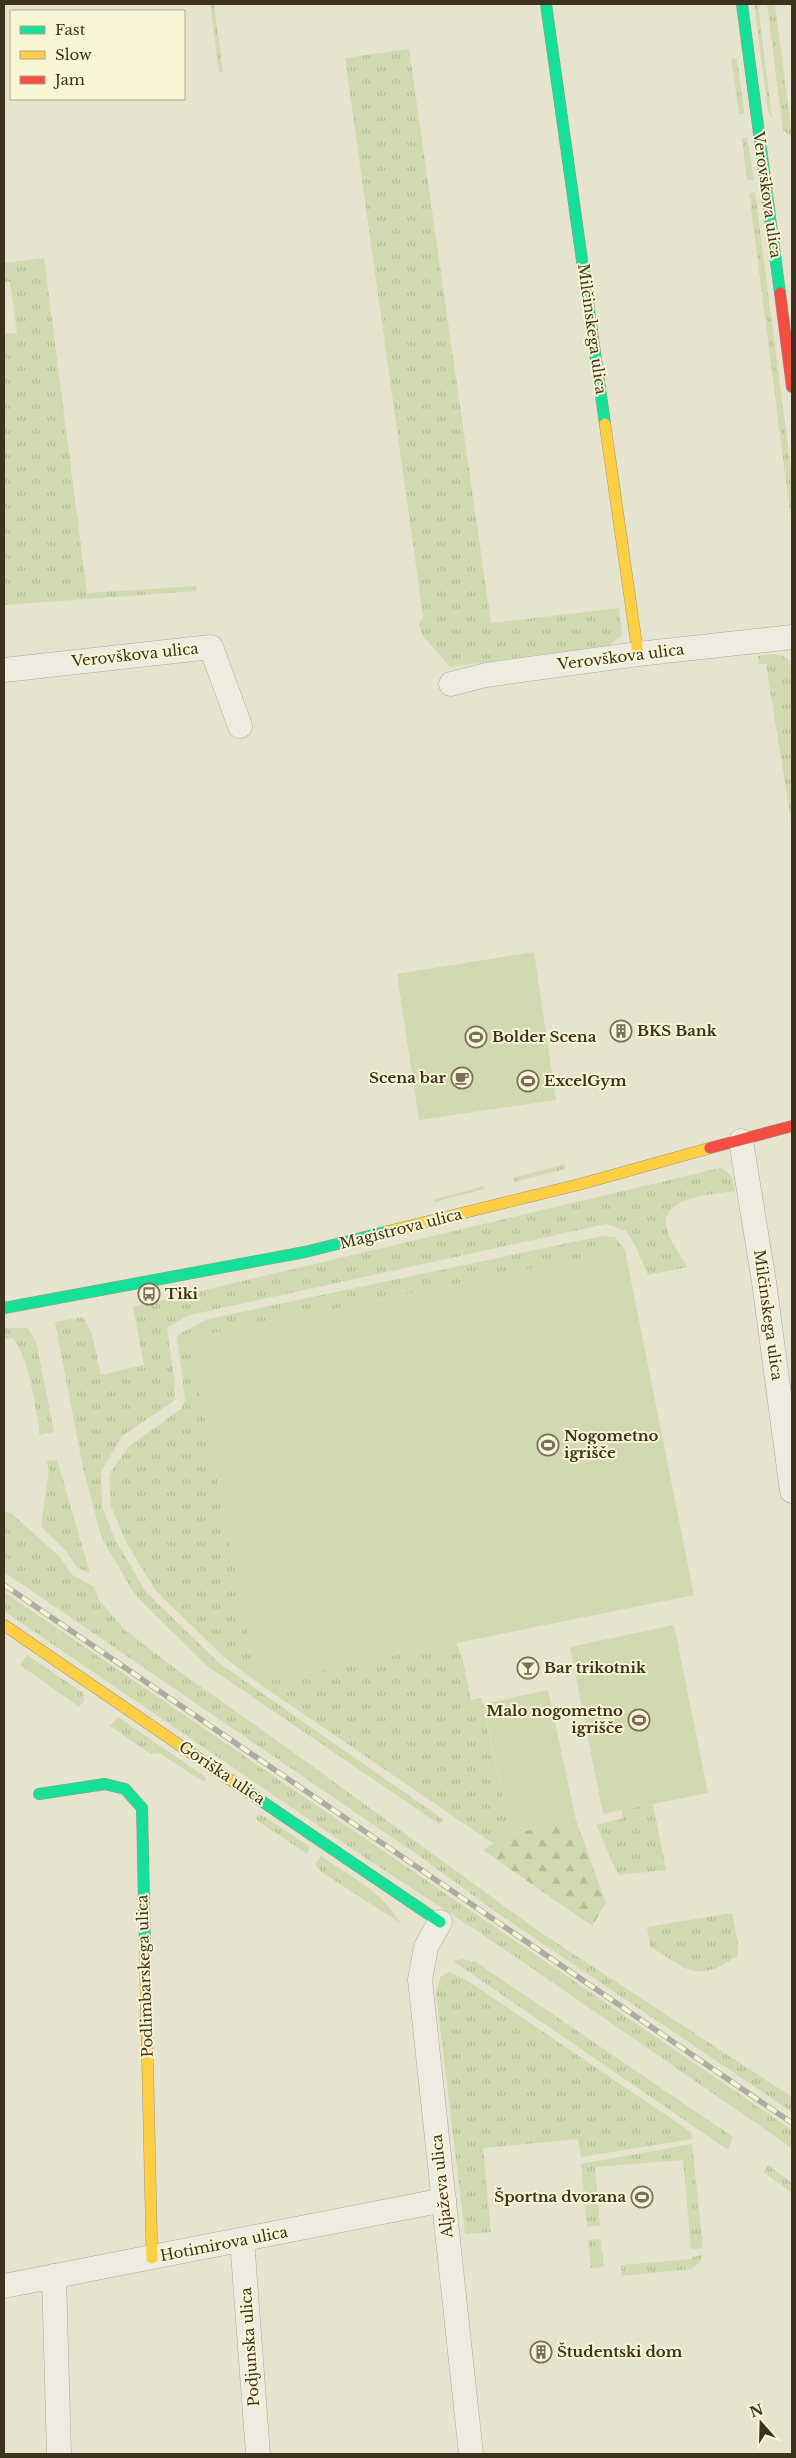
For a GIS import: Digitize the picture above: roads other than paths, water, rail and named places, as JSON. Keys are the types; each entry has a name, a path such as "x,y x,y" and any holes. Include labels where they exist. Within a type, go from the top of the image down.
{"street":[{"name":"Milčinskega ulica","path":"546,4 638,654"},
{"name":"Verovškova ulica","path":"742,4 792,387"},
{"name":"Verovškova ulica","path":"451,684 486,675 638,654 792,636"},
{"name":"Verovškova ulica","path":"4,670 211,646 240,726"},
{"name":"Magistrova ulica","path":"4,1308 314,1250 572,1186 792,1126"},
{"name":"Milčinskega ulica","path":"741,1141 764,1282 792,1491"},
{"name":"Goriška ulica","path":"4,1625 440,1922"},
{"name":"Podlimbarskega ulica","path":"39,1794 105,1784 125,1789 142,1808 152,2258"},
{"name":"Aljaževa ulica","path":"440,1922 426,1947 420,1980 471,2454"},
{"name":"Hotimirova ulica","path":"4,2286 444,2200"},
{"name":"Podjunska ulica","path":"242,2240 258,2454"},
{"path":"54,2276 59,2454"}],"railway":[{"path":"4,1585 792,2123"}],"place":[{"name":"BKS Bank","path":"621,1031"},
{"name":"Bolder Scena","path":"476,1037"},
{"name":"Scena bar","path":"462,1078"},
{"name":"ExcelGym","path":"528,1081"},
{"name":"Tiki","path":"149,1294"},
{"name":"Nogometno igrišče","path":"548,1445"},
{"name":"Bar trikotnik","path":"528,1668"},
{"name":"Malo nogometno igrišče","path":"639,1720"},
{"name":"Športna dvorana","path":"642,2197"},
{"name":"Študentski dom","path":"541,2352"}]}
